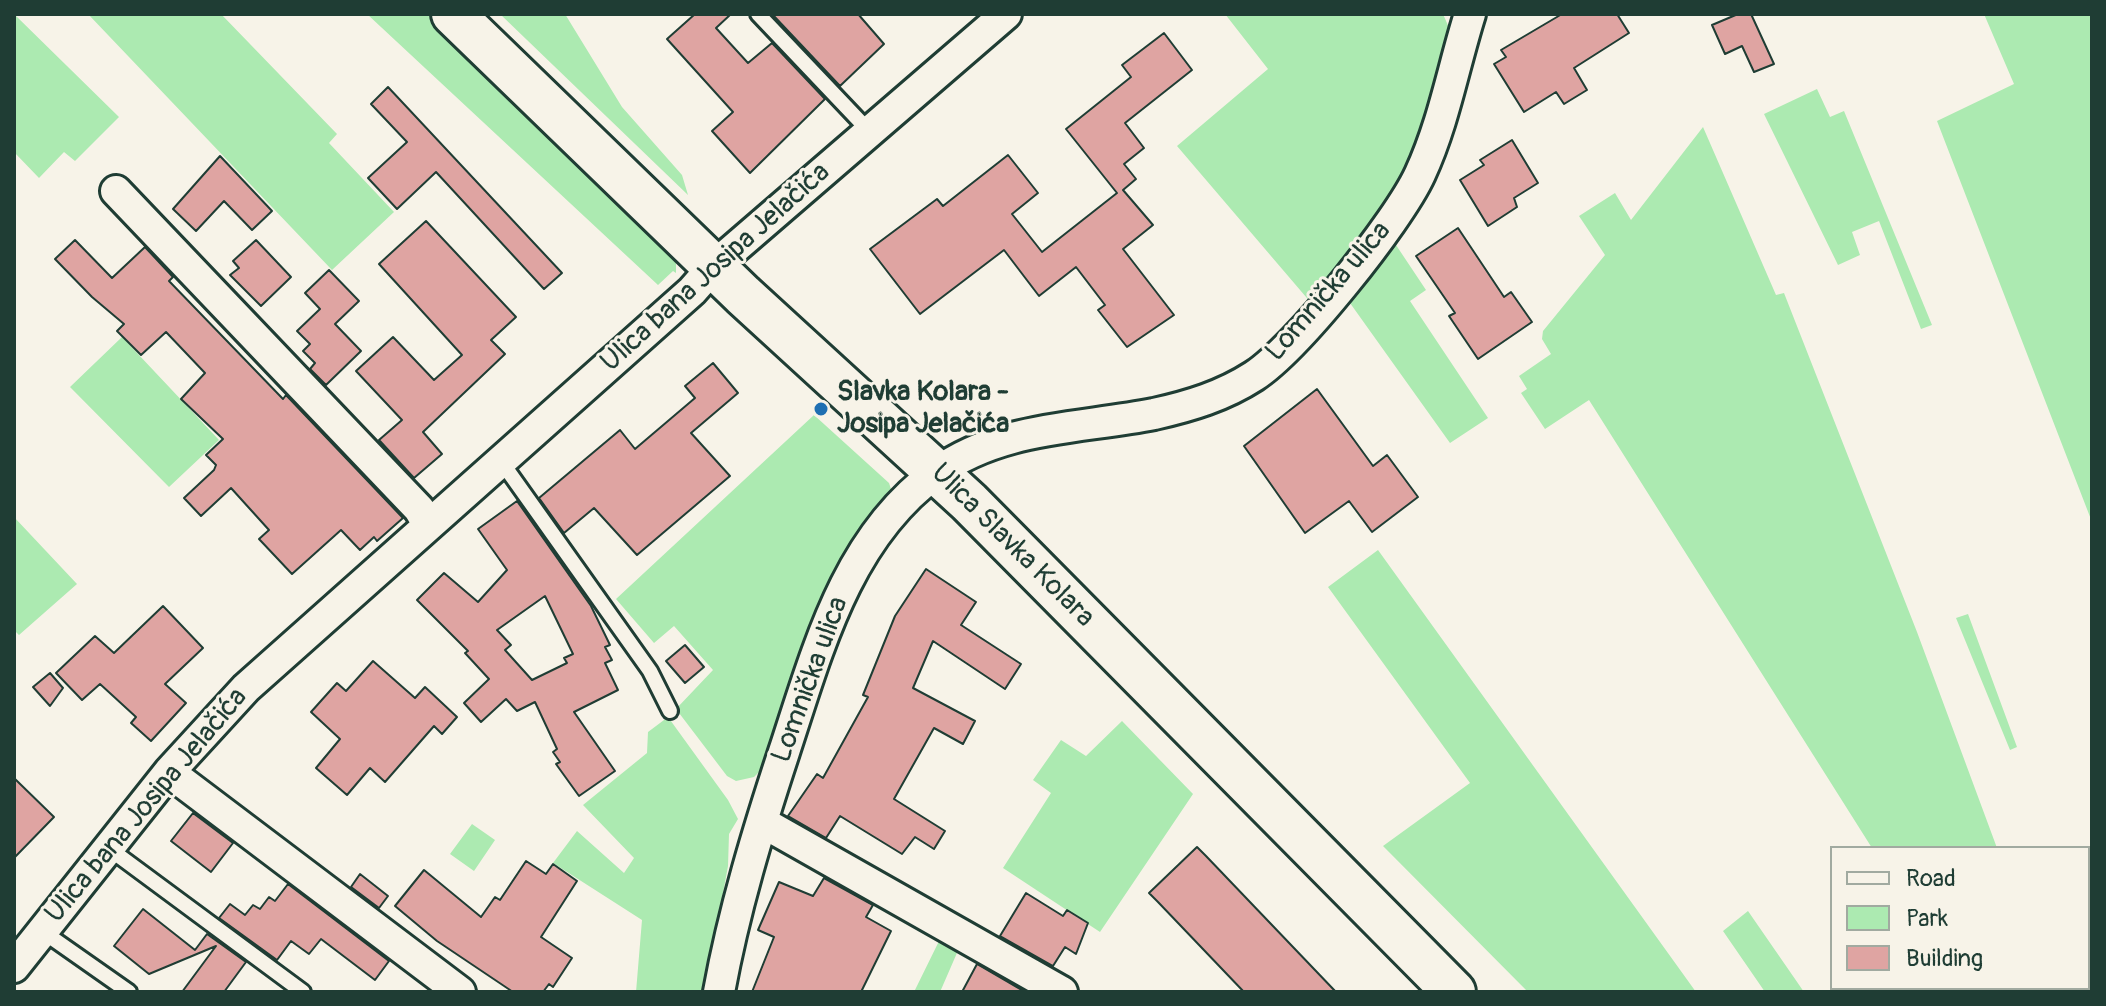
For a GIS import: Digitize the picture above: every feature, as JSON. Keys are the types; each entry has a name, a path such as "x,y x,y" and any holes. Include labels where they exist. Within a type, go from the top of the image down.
{"main road":[{"name":"Ulica Slavka Kolara","path":"453,14 714,266 938,472 1454,992"}],"street":[{"name":"Ulica bana Josipa Jelačića","path":"14,967 106,847 246,688 692,291 714,266 1006,14"},
{"name":"Lomnička ulica","path":"719,992 737,903 815,658 854,568 891,514 938,472 987,445 1013,436 1194,404 1226,392 1268,364 1304,328 1408,198 1441,123 1470,14"},
{"path":"116,191 419,509 428,524"},
{"path":"169,772 460,992"},
{"path":"762,822 1062,992"}],"lane":[{"path":"758,14 869,131"},
{"path":"501,461 650,671 670,711"},
{"path":"106,847 303,992"},
{"path":"41,930 129,992"}],"green space":[{"path":"14,14 119,117 75,161 64,152 39,178 14,152"},
{"path":"88,14 221,14 337,134 329,143 394,212 332,270"},
{"path":"367,14 428,14 676,258 676,273 673,271 658,285"},
{"path":"500,14 565,14 622,107 682,175 688,195"},
{"path":"1225,14 1443,14 1453,37 1410,173 1312,304 1177,146 1268,69"},
{"path":"1984,14 2092,14 2092,522 1937,121 2014,84"},
{"path":"1817,89 1830,117 1844,111 1932,325 1921,329 1879,221 1852,232 1860,255 1838,265 1764,114"},
{"path":"1703,127 1776,295 1784,293 1917,632 1996,846 1871,846 1589,400 1545,429 1521,393 1527,389 1519,376 1551,354 1542,339 1543,331 1605,255 1579,216 1615,193 1631,220"},
{"path":"1392,239 1426,290 1410,301 1488,418 1450,443 1345,296"},
{"path":"122,337 219,440 169,487 70,387"},
{"path":"814,415 889,483 892,492 860,530 826,592 764,767 754,777 736,781 727,776 676,709 713,670 674,626 654,643 616,599"},
{"path":"14,517 77,584 19,635 14,630"},
{"path":"1378,550 1696,992 1528,992 1383,846 1470,783 1328,587"},
{"path":"1968,614 2017,747 2010,750 1956,618"},
{"path":"668,717 728,800 738,819 729,834 728,866 705,992 636,992 642,920 553,863 577,831 624,873 634,858 583,805 647,753 648,732"},
{"path":"1122,721 1193,794 1100,932 1003,868 1051,793 1033,780 1061,740 1086,756"},
{"path":"472,824 495,840 474,871 450,854"},
{"path":"1748,911 1804,992 1765,992 1723,931"},
{"path":"942,935 960,946 940,992 914,992"}],"building":[{"path":"695,14 731,14 716,28 748,63 772,43 825,99 750,173 712,131 733,112 667,39"},
{"path":"772,14 858,14 884,44 840,86"},
{"path":"1562,14 1617,14 1629,33 1574,68 1587,90 1564,104 1556,92 1524,112 1494,64 1506,57 1501,50"},
{"path":"1738,14 1751,14 1774,64 1754,72 1742,46 1725,54 1712,25"},
{"path":"1164,33 1192,70 1125,123 1144,148 1124,164 1136,179 1123,190 1153,225 1123,249 1174,315 1127,347 1098,310 1105,305 1076,267 1039,296 1004,250 920,314 870,249 937,199 943,206 1008,155 1038,193 1012,214 1042,252 1117,193 1066,129 1131,77 1122,65"},
{"path":"388,87 562,273 544,289 436,172 397,209 368,178 407,142 371,104"},
{"path":"1512,140 1538,183 1514,198 1517,207 1488,226 1460,180 1484,165 1480,160"},
{"path":"220,156 272,211 252,230 224,201 196,231 173,209"},
{"path":"426,221 516,317 491,340 505,354 423,432 442,454 414,478 379,440 402,420 356,371 393,337 434,380 462,355 379,264"},
{"path":"1458,228 1504,297 1511,292 1532,322 1478,359 1449,316 1455,313 1416,256"},
{"path":"75,240 112,278 145,247 173,277 169,281 283,399 286,395 403,518 377,541 374,537 360,550 341,530 292,574 259,539 269,530 231,488 201,516 184,498 214,470 216,465 206,455 223,439 181,399 205,373 166,332 141,355 117,331 124,324 55,259"},
{"path":"256,240 291,277 261,306 230,275 239,268 233,261"},
{"path":"329,270 359,301 335,324 361,351 326,385 310,369 315,363 303,351 310,344 297,331 320,309 305,293"},
{"path":"713,363 738,393 691,433 730,476 637,555 594,508 564,533 539,498 620,430 635,449 695,398 685,386"},
{"path":"1317,389 1373,466 1387,455 1418,497 1372,532 1349,501 1305,533 1244,446"},
{"path":"517,501 591,606 610,645 605,647 612,660 605,663 618,690 574,712 615,771 579,796 556,764 560,762 553,752 557,749 535,702 517,711 506,699 481,722 464,703 489,679 465,653 468,651 417,600 444,573 478,602 507,570 478,529","holes":["545,596 573,654 564,658 567,663 532,680 505,650 511,645 497,630"]},
{"path":"926,569 976,602 961,625 1021,664 1005,689 933,641 913,688 975,721 963,744 934,728 894,799 945,831 934,849 915,837 902,854 840,816 826,838 788,816 817,774 823,778 868,697 863,695 895,616"},
{"path":"163,606 203,648 165,684 186,703 151,741 131,723 136,717 100,684 82,700 56,673 95,636 114,653"},
{"path":"685,645 704,667 685,683 666,661"},
{"path":"373,661 415,698 425,687 457,717 442,734 434,726 385,782 370,768 347,795 316,768 340,739 311,712 337,683 346,691"},
{"path":"50,673 63,688 50,706 33,687"},
{"path":"14,778 54,817 14,858"},
{"path":"193,813 233,843 211,872 171,841"},
{"path":"1197,847 1336,992 1244,992 1149,893"},
{"path":"526,861 546,874 553,864 577,881 541,937 572,958 553,987 549,984 543,992 513,992 437,941 395,906 424,870 481,917 495,897 500,900"},
{"path":"360,874 388,896 379,908 351,887"},
{"path":"824,878 873,905 866,917 891,931 861,992 752,992 774,937 758,930 779,882 813,896"},
{"path":"288,884 389,961 375,980 321,939 309,954 291,941 277,960 219,918 230,904 245,915 253,905 260,909 269,897 275,901"},
{"path":"1026,893 1063,916 1067,910 1088,923 1076,954 1065,947 1053,966 1000,936"},
{"path":"143,909 195,950 207,934 246,962 224,992 182,992 216,946 149,974 114,946"},
{"path":"977,964 1025,992 962,992"}],"place":[{"name":"Slavka Kolara - Josipa Jelačića","path":"821,409"}]}
